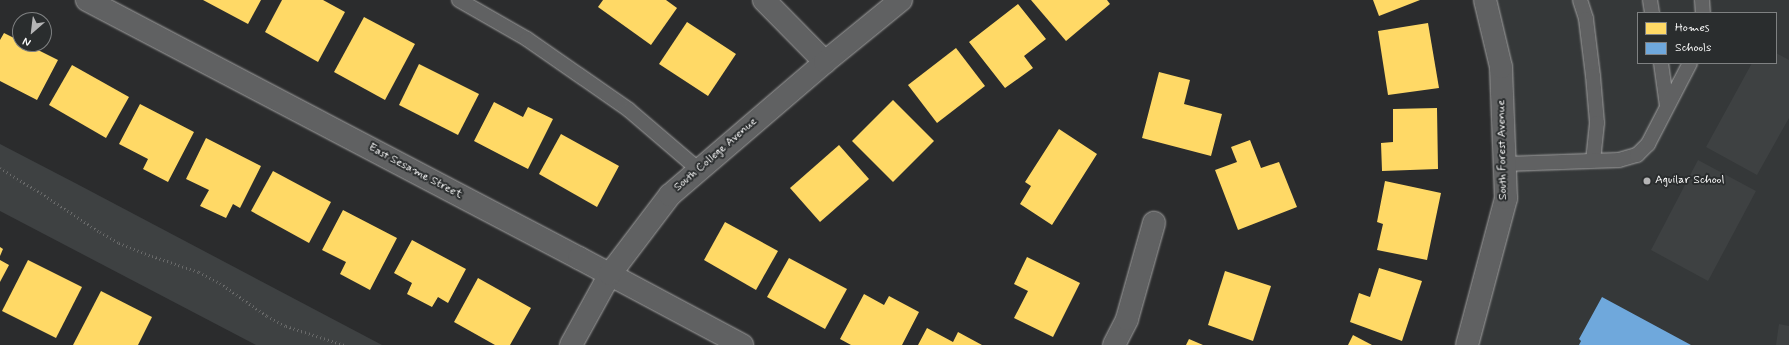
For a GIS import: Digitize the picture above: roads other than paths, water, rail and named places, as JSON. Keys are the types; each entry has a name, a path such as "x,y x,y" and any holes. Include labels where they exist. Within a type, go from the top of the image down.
{"street":[{"name":"East Sesame Street","path":"87,0 610,274 742,345"},
{"path":"764,0 825,62"},
{"name":"South College Avenue","path":"571,345 610,274 670,195 825,62 901,0"},
{"name":"South Forest Avenue","path":"1467,345 1506,198 1506,164 1501,67 1485,0"},
{"path":"1114,345 1127,320 1154,223"}],"lane":[{"path":"459,0 527,39 622,106 699,170"},
{"path":"1580,0 1586,19 1597,122 1593,160"},
{"path":"1650,0 1652,12"},
{"path":"1702,0 1704,12"},
{"path":"1661,64 1667,106"},
{"path":"1506,164 1619,160 1637,156 1648,144 1689,64"}],"place":[{"name":"Aguilar School","path":"1647,181"}]}
